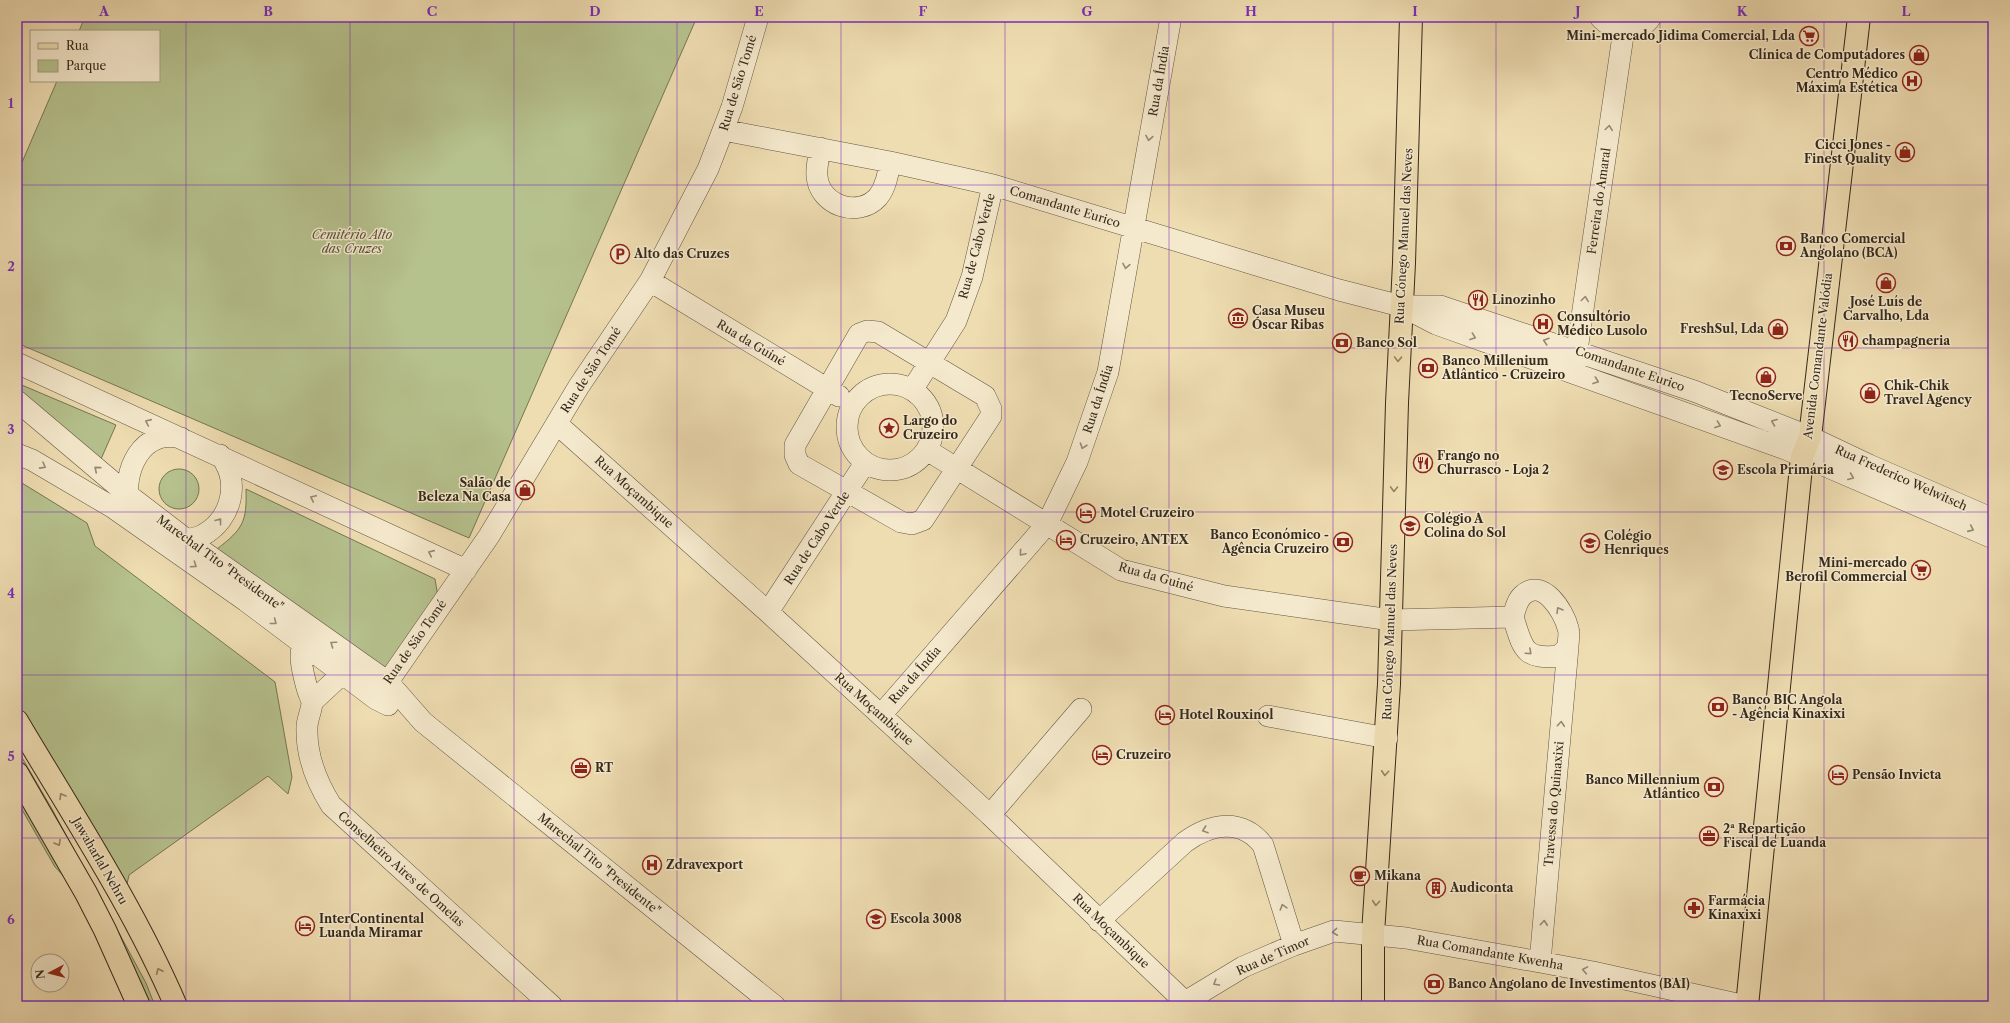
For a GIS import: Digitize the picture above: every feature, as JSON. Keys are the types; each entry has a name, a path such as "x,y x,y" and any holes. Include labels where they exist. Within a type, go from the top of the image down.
{"main road":[{"name":"Rua Cónego Manuel das Neves","path":"1373,1006 1373,934 1387,738 1401,306 1405,256 1411,17"},
{"name":"Avenida Comandante Valódia","path":"1747,1006 1802,457 1810,437 1859,17"},
{"name":"Jawaharlal Nehru","path":"17,720 123,902 155,961 176,1006"},
{"path":"17,773 86,893 105,930 139,1006"}],"street":[{"name":"Rua de São Tomé","path":"376,699 466,570 558,424 579,386 650,280 708,169 732,107 758,17"},
{"name":"Rua da Índia","path":"881,715 1047,524 1077,462 1108,372 1171,17"},
{"path":"1600,17 1612,27 1632,30 1641,26 1651,17"},
{"name":"Ferreira do Amaral","path":"1574,373 1624,29"},
{"name":"Comandante Eurico","path":"724,130 890,162 993,185 1401,306 1436,324 1776,446 1802,457"},
{"path":"820,148 817,176 820,187 826,196 835,204 845,208 862,206 877,198 883,189 890,162"},
{"name":"Rua de Cabo Verde","path":"912,390 956,321 972,277 993,185"},
{"name":"Rua da Guiné","path":"650,280 853,405"},
{"name":"Comandante Eurico","path":"1401,306 1440,306 1694,391 1810,437"},
{"path":"878,332 929,363 985,396 991,409 991,416 958,469 923,520 912,524 901,522 800,464 795,455 796,445 859,334 878,332"},
{"path":"17,363 184,438 466,570"},
{"path":"886,384 899,384 912,390 922,398 930,409 934,423 933,437 927,450 918,461 906,468 892,471 878,469 865,463 856,454 849,442 847,429 848,416 853,405 862,394 873,387 886,384"},
{"name":"Marechal Tito \"Presidente\"","path":"17,401 126,494 306,636 347,666 376,699 423,722"},
{"name":"Rua Moçambique","path":"558,424 768,612 990,815 1183,1004"},
{"path":"133,523 126,494 127,478 130,468 142,450 155,440 170,435 184,438"},
{"name":"Rua Frederico Welwitsch","path":"1810,437 1993,519"},
{"name":"Rua da Guiné","path":"927,450 1121,570 1224,596 1391,620 1513,617"},
{"name":"Marechal Tito \"Presidente\"","path":"17,454 32,460 68,480 112,507 246,601 306,636"},
{"path":"162,543 203,536 217,526 227,512 232,496 232,478 226,462 220,455"},
{"name":"Rua Frederico Welwitsch","path":"1802,457 1993,538"},
{"name":"Rua de Cabo Verde","path":"768,612 865,463"},
{"path":"1533,590 1542,591 1551,597 1569,629 1568,647 1559,656 1535,657 1523,646 1513,617 1523,595 1533,590"},
{"path":"306,636 301,670 312,702 347,666"},
{"name":"Travessa do Quinaxixi","path":"1540,962 1568,647"},
{"name":"Marechal Tito \"Presidente\"","path":"347,666 388,682 423,722 775,1006"},
{"name":"Conselheiro Aires de Omelas","path":"312,702 307,726 309,751 320,789 331,804 552,1006"},
{"path":"990,815 1081,709"},
{"path":"1268,716 1387,738"},
{"path":"1099,921 1185,842 1197,833 1207,829 1232,827 1244,829 1255,835 1263,845 1294,944"},
{"name":"Rua de Timor","path":"1183,1004 1243,967 1294,944 1334,931 1373,934"},
{"name":"Rua Comandante Kwenha","path":"1373,934 1406,938 1593,972 1747,1006"}],"green space":[{"name":"Cemitério Alto das Cruzes","path":"85,17 697,17 469,538 17,343 17,174 57,82 160,82 160,30 79,30"},
{"path":"17,383 116,425 101,459 17,391"},
{"path":"179,469 193,475 199,489 193,503 179,509 165,503 159,489 165,475"},
{"path":"17,480 87,523 95,546 275,682 292,777 288,794 268,776 129,875 125,893 17,713"},
{"path":"246,489 435,579 438,597 391,664 376,670 217,549 233,536 242,524 246,509"},
{"path":"17,749 52,809 146,983 155,1006 146,1006 17,758"},
{"path":"17,790 71,884 55,867 17,801"}],"place":[{"name":"Mini-mercado Jidima Comercial, Lda","path":"1809,36"},
{"name":"Clínica de Computadores","path":"1919,55"},
{"name":"Centro Médico Máxima Estética","path":"1912,81"},
{"name":"Cicci Jones - Finest Quality","path":"1905,152"},
{"name":"Banco Comercial Angolano (BCA)","path":"1786,246"},
{"name":"Alto das Cruzes","path":"620,254"},
{"name":"José Luís de Carvalho, Lda","path":"1886,283"},
{"name":"Linozinho","path":"1478,300"},
{"name":"Casa Museu Óscar Ribas","path":"1238,318"},
{"name":"Consultório Médico Lusolo","path":"1543,324"},
{"name":"FreshSul, Lda","path":"1778,329"},
{"name":"champagneria","path":"1848,341"},
{"name":"Banco Sol","path":"1342,343"},
{"name":"Banco Millenium Atlântico - Cruzeiro","path":"1428,368"},
{"name":"TecnoServe","path":"1766,377"},
{"name":"Chik-Chik Travel Agency","path":"1870,393"},
{"name":"Largo do Cruzeiro","path":"889,428"},
{"name":"Frango no Churrasco - Loja 2","path":"1423,463"},
{"name":"Escola Primária","path":"1723,470"},
{"name":"Salão de Beleza Na Casa","path":"525,490"},
{"name":"Motel Cruzeiro","path":"1086,513"},
{"name":"Colégio A Colina do Sol","path":"1410,526"},
{"name":"Cruzeiro, ANTEX","path":"1066,540"},
{"name":"Banco Económico - Agência Cruzeiro","path":"1343,542"},
{"name":"Colégio Henriques","path":"1590,543"},
{"name":"Mini-mercado Berofil Commercial","path":"1921,570"},
{"name":"Banco BIC Angola - Agência Kinaxixi","path":"1718,707"},
{"name":"Hotel Rouxinol","path":"1165,715"},
{"name":"Cruzeiro","path":"1102,755"},
{"name":"RT","path":"581,768"},
{"name":"Pensão Invicta","path":"1838,775"},
{"name":"Banco Millennium Atlântico","path":"1714,787"},
{"name":"2ª Repartição Fiscal de Luanda","path":"1709,836"},
{"name":"Zdravexport","path":"652,865"},
{"name":"Mikana","path":"1360,876"},
{"name":"Audiconta","path":"1436,888"},
{"name":"Farmácia Kinaxixi","path":"1694,908"},
{"name":"Escola 3008","path":"876,919"},
{"name":"InterContinental Luanda Miramar","path":"305,926"},
{"name":"Banco Angolano de Investimentos (BAI)","path":"1434,984"}]}
